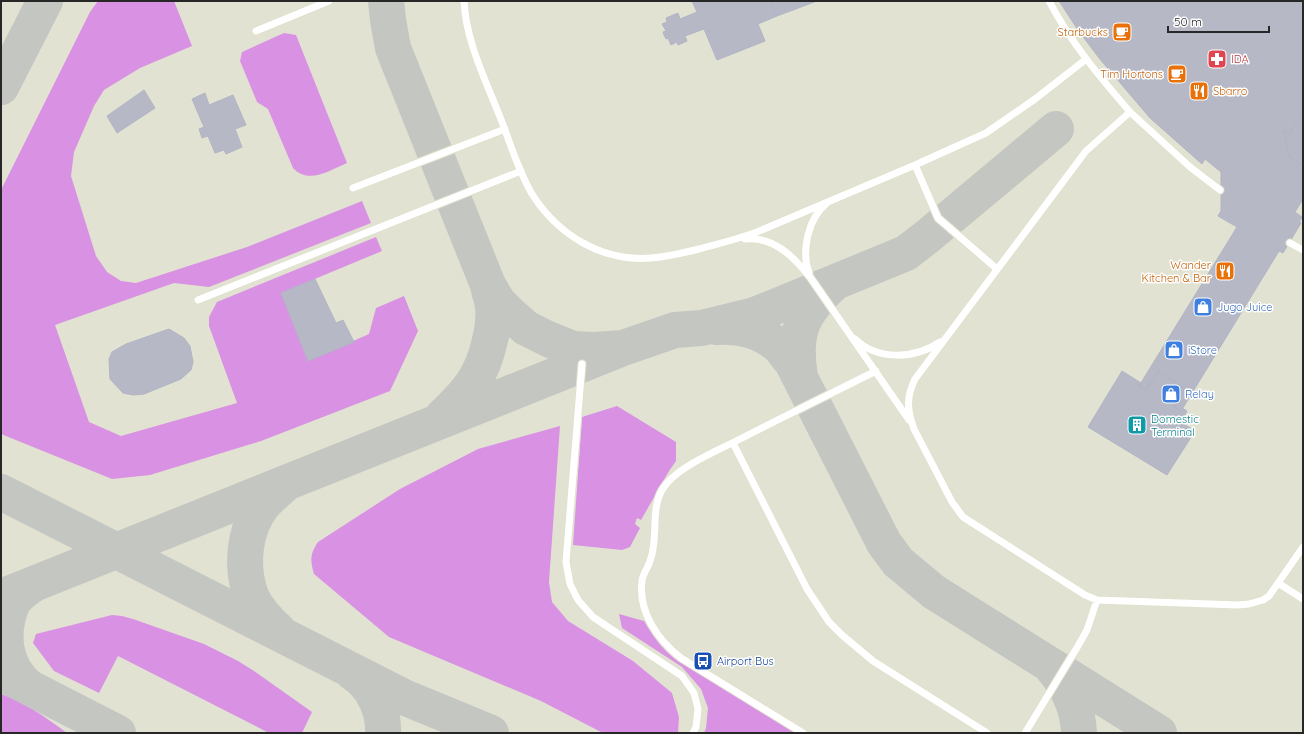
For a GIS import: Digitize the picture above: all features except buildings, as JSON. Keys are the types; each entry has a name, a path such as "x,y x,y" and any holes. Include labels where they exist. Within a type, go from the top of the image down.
{"lane":[{"path":"256,31 329,1"},
{"path":"464,1 470,39 521,171 532,194 561,229 583,244 609,255 636,259 666,257 757,232 915,165 986,133 1035,99 1086,60"},
{"path":"1049,1 1060,23 1086,60 1130,112 1190,167 1220,190"},
{"path":"914,429 909,416 908,397 915,379 1086,151 1130,112"},
{"path":"353,188 505,129"},
{"path":"915,165 938,218 997,270"},
{"path":"198,300 521,171"},
{"path":"810,277 806,263 806,244 808,236 820,210 833,199"},
{"path":"732,240 750,238 759,239 776,246 793,257 810,277 876,371 914,429 952,502 963,517 1085,595 1097,600 1238,605 1249,604 1263,600 1274,591 1303,547"},
{"path":"1290,243 1303,250"},
{"path":"848,332 857,341 874,350 890,355 922,352 939,343 946,337"},
{"path":"582,364 566,562 570,584 578,600 593,617 682,676 694,692 698,709 696,727 693,733"},
{"path":"803,733 687,662 672,650 655,632 648,620 642,598 642,580 652,555 657,504 661,491 681,470 876,371"},
{"path":"733,443 807,589 829,622 847,640 873,661 987,733"},
{"path":"1278,584 1303,600"},
{"path":"1025,733 1087,630 1097,600"}],"shaded area":[{"path":"1,1 1303,1 1303,733 1,733"},
{"path":"98,1 174,1 192,46 140,68 104,90 94,106 74,152 71,176 96,256 107,272 121,281 136,283 247,247 362,201 371,223 209,287 174,283 55,325 89,422 121,436 237,403 209,326 209,317 217,302 376,237 382,251 281,293 308,361 369,334 376,308 404,296 418,331 390,391 261,441 150,475 112,479 1,434 1,190 90,12"},
{"path":"284,33 296,35 347,163 327,172 313,176 299,173 293,168 268,109 257,102 240,61 242,52"},
{"path":"617,406 676,442 676,461 641,520 637,518 635,524 640,528 630,547 622,550 573,545 582,417"},
{"path":"560,426 549,582 552,602 568,621 633,661 672,693 679,717 678,733 603,733 541,701 389,637 314,574 312,557 313,550 318,542 400,489 478,449"},
{"path":"619,614 644,621 658,642 675,659 797,733 704,733 708,708 701,689 682,667 622,628"},
{"path":"112,615 133,619 204,644 238,661 312,712 302,733 269,733 118,656 99,693 54,671 33,643 36,634"},
{"path":"1,694 19,701 67,733 1,733"}],"taxiway":[{"path":"1,87 45,1"},
{"path":"386,1 393,48 488,285 493,306 492,332 483,364 467,391 442,417"},
{"path":"488,285 498,302 526,328 573,349 595,350 623,348 675,330 702,328 755,315 906,253 1056,129"},
{"path":"800,377 798,348 802,325 813,305 833,284"},
{"path":"717,327 743,328 766,337 780,347 792,362 884,543 898,562 934,592 1159,733"},
{"path":"1,597 623,348"},
{"path":"278,630 262,613 252,598 247,582 245,559 248,536 257,515 265,502 283,486"},
{"path":"1,492 406,698 491,733"},
{"path":"30,688 21,680 9,659 6,648 6,625 13,602 22,592 34,584"},
{"path":"1053,669 1059,676 1072,699 1077,715 1079,733"},
{"path":"1,673 118,733"},
{"path":"353,673 360,678 376,699 382,716 383,733"}],"place":[{"name":"Starbucks","path":"1122,32"},
{"name":"IDA","path":"1217,59"},
{"name":"Tim Hortons","path":"1177,74"},
{"name":"Sbarro","path":"1199,91"},
{"name":"Wander Kitchen & Bar","path":"1225,271"},
{"name":"Jugo Juice","path":"1203,307"},
{"name":"iStore","path":"1174,350"},
{"name":"Relay","path":"1171,394"},
{"name":"Domestic Terminal","path":"1137,425"},
{"name":"Airport Bus","path":"703,661"}]}
